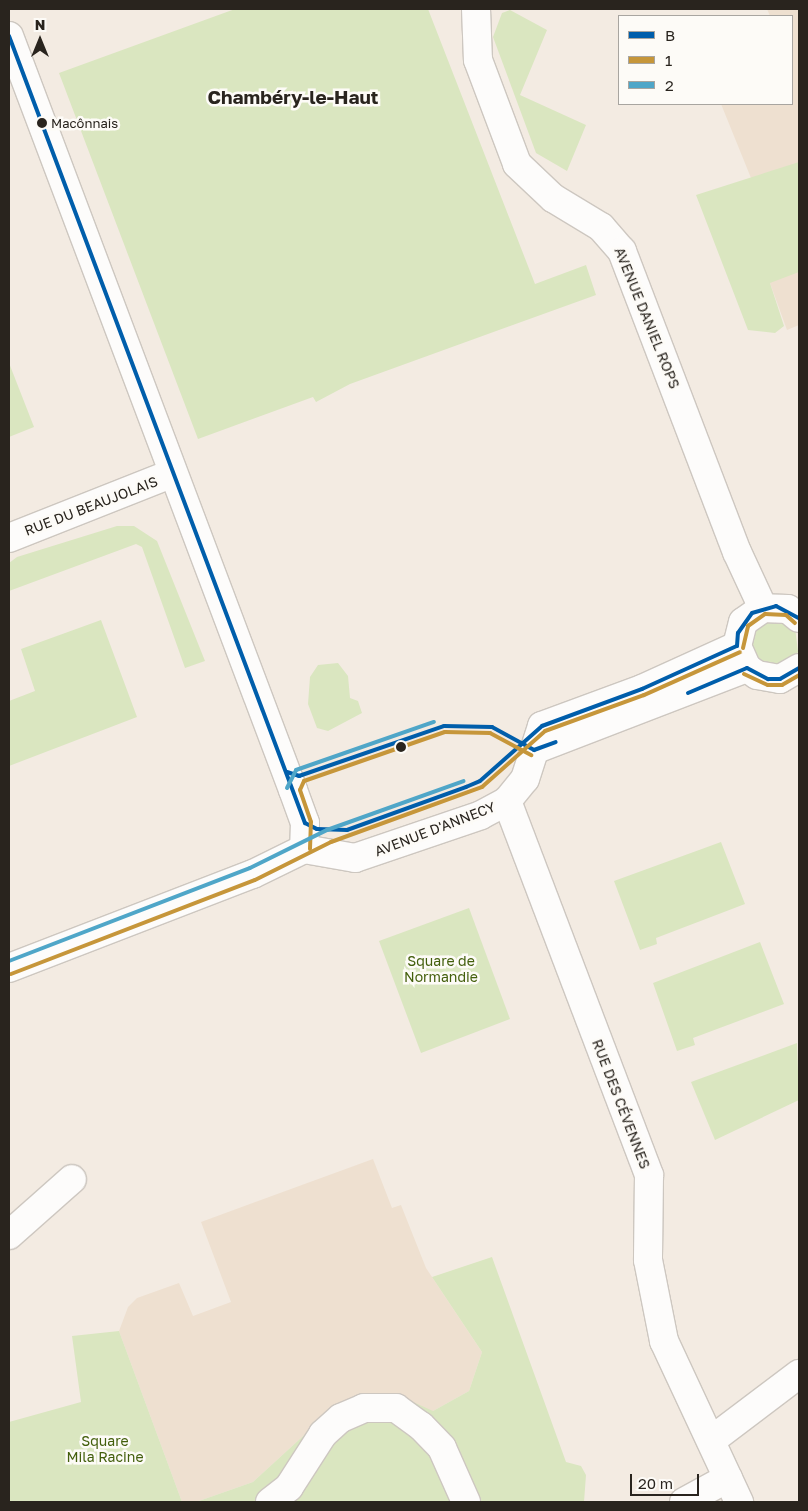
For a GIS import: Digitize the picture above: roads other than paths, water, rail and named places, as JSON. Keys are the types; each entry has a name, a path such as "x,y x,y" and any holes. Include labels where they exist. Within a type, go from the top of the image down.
{"street":[{"name":"AVENUE DANIEL ROPS","path":"476,9 478,60 517,164 532,182 601,227 620,246 737,552 763,608"},
{"path":"9,36 305,823 304,849 9,968"},
{"name":"RUE DU BEAUJOLAIS","path":"9,538 173,474"},
{"path":"798,674 768,679 742,657 743,622 763,608 788,610 799,618"},
{"name":"AVENUE D'ANNECY","path":"304,849 355,858 377,853 507,801 525,779 534,750 742,657"},
{"name":"RUE DES CÉVENNES","path":"507,801 650,1175 648,1260 664,1341 713,1439 734,1490"},
{"path":"9,1235 72,1179"},
{"path":"713,1439 799,1374"},
{"path":"270,1502 288,1487 323,1434 341,1418 364,1408 396,1408 442,1448 466,1502"},
{"path":"684,1502 734,1490"}],"place":[{"name":"Macônnais","path":"42,123"}],"district":[{"name":"Chambéry-le-Haut","path":"293,97"}],"park label":[{"name":"Square de Normandie","path":"441,970"},
{"name":"Square Mila Racine","path":"105,1449"}]}
